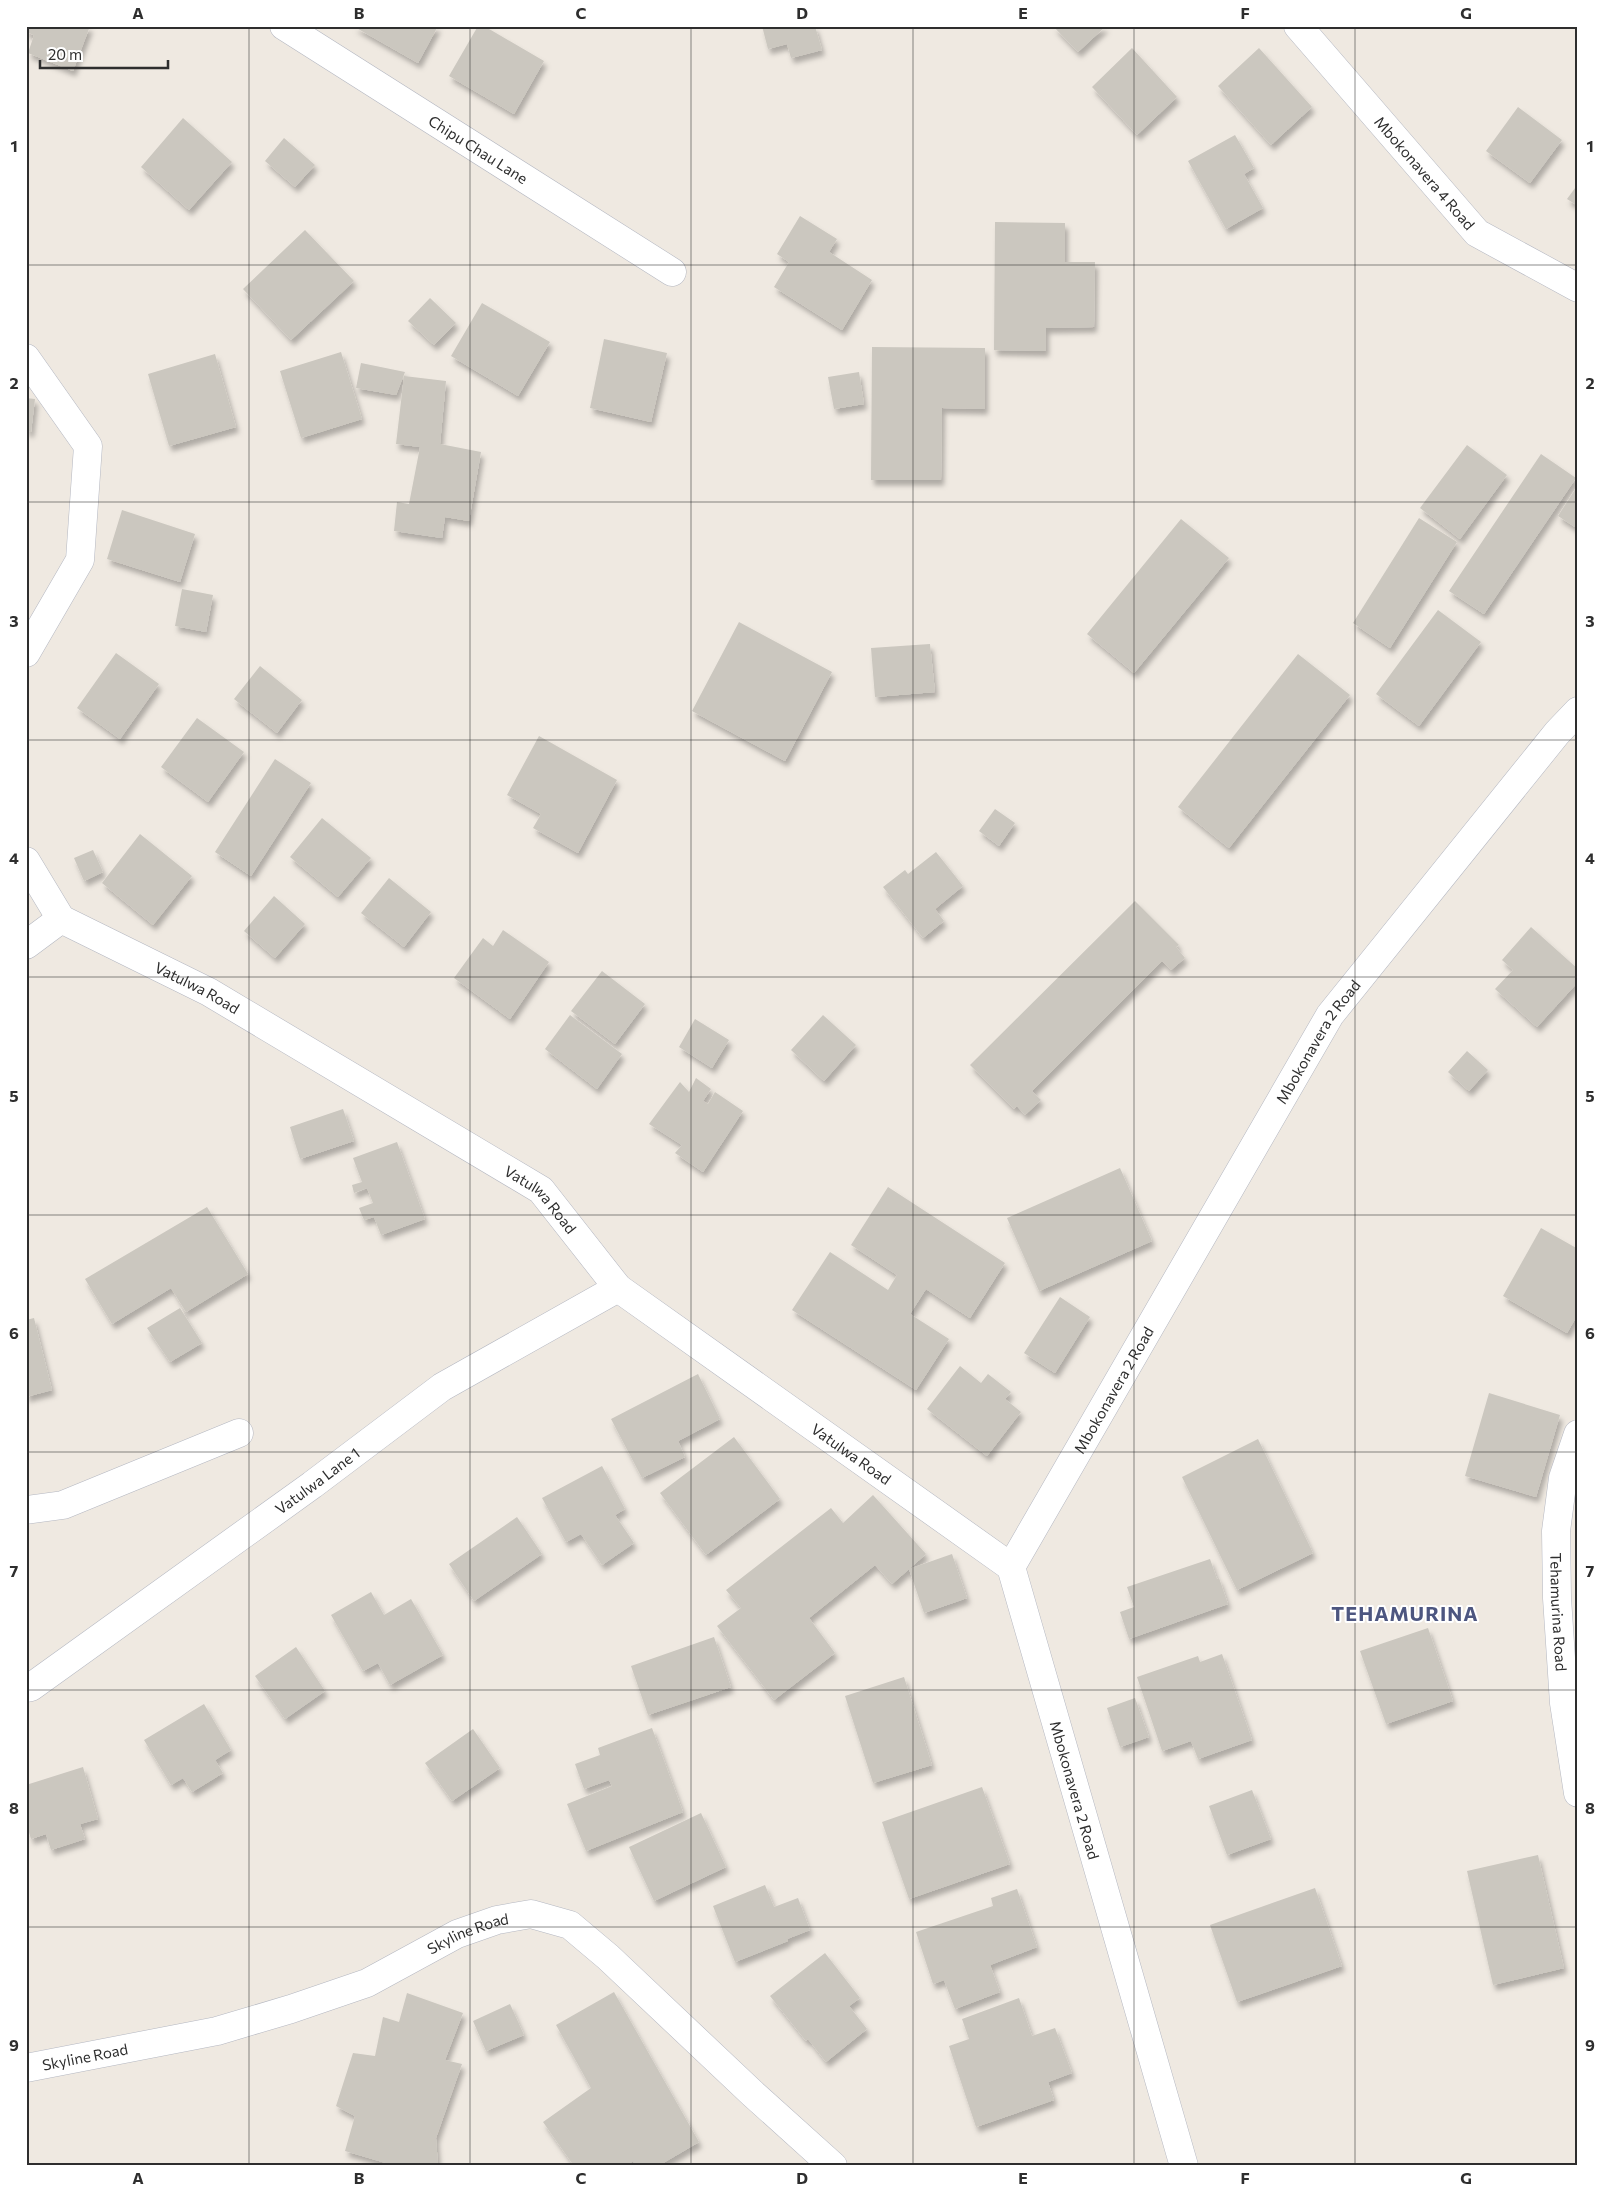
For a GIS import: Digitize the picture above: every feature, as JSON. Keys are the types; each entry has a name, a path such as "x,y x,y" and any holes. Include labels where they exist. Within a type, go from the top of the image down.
{"street":[{"name":"Chipu Chau Lane","path":"284,26 672,272"},
{"name":"Mbokonavera 4 Road","path":"1298,26 1477,233 1578,288"},
{"path":"26,358 88,446 80,560 26,653"},
{"name":"Mbokonavera 2 Road","path":"1184,2166 1011,1567 1330,1015 1550,741 1578,711"},
{"path":"26,861 61,919 26,945"},
{"name":"Vatulwa Road","path":"61,919 209,992 541,1190 618,1288 1011,1567"},
{"name":"Vatulwa Lane 1","path":"26,1688 32,1687 146,1605 442,1387 618,1288"},
{"path":"26,1510 63,1505 239,1433"},
{"name":"Tehamurina Road","path":"1578,1434 1563,1478 1556,1531 1557,1598 1564,1703 1578,1793"},
{"name":"Skyline Road","path":"26,2068 217,2031 291,2009 368,1983 457,1934 497,1920 531,1914 570,1925 602,1952 833,2166"}],"building":[{"path":"26,26 90,26 73,71 28,53 34,35 26,32"},
{"path":"353,26 438,26 418,63"},
{"path":"478,26 484,26 544,61 514,114 449,76"},
{"path":"762,26 815,26 822,50 791,58 787,44 768,49"},
{"path":"1053,26 1106,26 1078,52"},
{"path":"1132,48 1177,97 1137,135 1092,87"},
{"path":"1259,48 1312,107 1271,145 1218,86"},
{"path":"1518,107 1562,140 1530,183 1486,151"},
{"path":"183,118 232,162 189,210 141,167"},
{"path":"1235,135 1254,168 1244,174 1263,208 1226,229 1188,161"},
{"path":"284,138 315,165 295,187 265,161"},
{"path":"1578,184 1578,206 1567,199"},
{"path":"800,216 837,239 829,252 872,280 842,330 774,287 789,262 777,254"},
{"path":"995,222 1065,223 1065,262 1095,262 1094,327 1046,328 1046,351 994,350"},
{"path":"305,230 354,281 291,340 243,289"},
{"path":"430,298 456,323 434,345 408,321"},
{"path":"482,303 550,342 518,396 451,356"},
{"path":"604,339 667,353 651,422 590,408"},
{"path":"872,347 985,348 985,409 942,408 941,480 871,480"},
{"path":"341,352 362,419 301,438 280,371"},
{"path":"215,354 236,427 169,446 148,374"},
{"path":"361,363 405,372 396,395 356,388"},
{"path":"859,372 864,404 834,409 828,377"},
{"path":"404,376 446,381 440,444 481,452 469,521 445,517 442,538 394,531 397,502 409,504 420,447 396,444"},
{"path":"26,398 35,399 31,432 26,431"},
{"path":"1467,445 1507,475 1460,539 1420,508"},
{"path":"1541,454 1576,478 1484,614 1449,591"},
{"path":"1578,485 1578,529 1558,516"},
{"path":"122,510 195,534 180,582 107,559"},
{"path":"1419,518 1457,542 1390,648 1353,623"},
{"path":"1181,519 1229,558 1134,673 1087,634"},
{"path":"182,589 213,595 206,632 175,626"},
{"path":"1438,610 1481,642 1419,726 1376,694"},
{"path":"739,622 832,672 785,761 692,711"},
{"path":"930,644 935,692 875,697 871,648"},
{"path":"116,653 159,684 120,739 77,708"},
{"path":"1298,654 1350,695 1229,848 1178,807"},
{"path":"260,666 302,700 277,733 234,699"},
{"path":"197,718 244,752 208,802 161,767"},
{"path":"539,736 617,780 578,853 533,828 541,814 507,795"},
{"path":"275,759 311,783 251,876 215,852"},
{"path":"995,809 1015,823 999,846 979,831"},
{"path":"322,818 371,858 338,897 290,857"},
{"path":"140,834 192,876 153,925 102,883"},
{"path":"93,850 103,872 84,881 74,858"},
{"path":"936,852 963,886 935,909 944,921 923,938 883,887 905,870 908,874"},
{"path":"389,878 431,912 404,947 361,913"},
{"path":"274,896 305,924 275,958 244,931"},
{"path":"1135,901 1179,945 1176,947 1185,958 1171,970 1162,961 1032,1091 1041,1100 1025,1115 1017,1106 1014,1109 970,1065"},
{"path":"1531,927 1578,969 1578,982 1537,1027 1495,989 1513,970 1502,960"},
{"path":"503,930 549,962 510,1019 454,978 483,938 493,946"},
{"path":"602,971 645,1004 615,1044 571,1011"},
{"path":"570,1015 622,1054 597,1089 545,1049"},
{"path":"823,1015 856,1045 824,1081 791,1050"},
{"path":"695,1019 729,1040 712,1068 679,1047"},
{"path":"1467,1051 1488,1070 1469,1091 1448,1072"},
{"path":"696,1078 711,1089 703,1101 708,1104 715,1092 743,1111 703,1172 675,1153 682,1145 649,1124 680,1082 689,1092"},
{"path":"343,1109 354,1141 300,1159 290,1127"},
{"path":"397,1142 425,1219 381,1235 374,1217 364,1220 359,1208 373,1203 367,1188 354,1193 352,1185 362,1182 353,1158"},
{"path":"1120,1168 1152,1241 1039,1291 1007,1218"},
{"path":"888,1187 1005,1263 970,1318 926,1289 910,1314 949,1339 916,1390 792,1310 830,1252 888,1290 897,1275 851,1245"},
{"path":"207,1207 248,1274 186,1312 171,1288 112,1324 85,1279"},
{"path":"1541,1228 1578,1249 1578,1314 1567,1333 1503,1296"},
{"path":"1060,1297 1090,1317 1055,1373 1024,1353"},
{"path":"180,1308 202,1343 170,1362 147,1328"},
{"path":"34,1318 52,1390 26,1397 26,1320"},
{"path":"960,1366 981,1383 988,1374 1011,1392 1005,1399 1021,1412 987,1456 927,1409"},
{"path":"698,1374 720,1419 678,1441 685,1457 642,1478 611,1419"},
{"path":"1489,1393 1560,1415 1536,1497 1465,1476"},
{"path":"734,1437 780,1499 706,1555 660,1493"},
{"path":"1258,1439 1313,1553 1237,1590 1182,1477"},
{"path":"602,1466 625,1509 615,1515 634,1543 602,1565 581,1534 566,1542 542,1498"},
{"path":"873,1495 926,1554 892,1584 875,1565 809,1618 835,1653 774,1700 717,1626 741,1608 726,1590 831,1508 843,1523"},
{"path":"517,1517 542,1554 474,1601 449,1564"},
{"path":"952,1554 967,1598 924,1613 909,1569"},
{"path":"1210,1559 1228,1604 1129,1639 1120,1612 1134,1607 1127,1587"},
{"path":"371,1592 384,1615 411,1599 443,1655 390,1685 378,1663 363,1671 331,1615"},
{"path":"1428,1628 1453,1701 1386,1724 1360,1651"},
{"path":"714,1637 731,1687 648,1715 631,1666"},
{"path":"296,1647 325,1691 285,1719 255,1676"},
{"path":"1222,1654 1252,1740 1198,1759 1191,1741 1162,1751 1137,1677 1198,1656 1200,1662"},
{"path":"904,1677 932,1765 873,1783 845,1696"},
{"path":"1135,1698 1149,1737 1120,1747 1107,1708"},
{"path":"204,1704 231,1750 215,1760 223,1773 192,1792 183,1778 171,1785 144,1740"},
{"path":"652,1728 683,1812 586,1851 567,1804 612,1786 609,1780 584,1789 575,1764 600,1755 598,1748"},
{"path":"473,1729 500,1768 452,1801 425,1763"},
{"path":"83,1767 98,1819 80,1824 85,1839 51,1850 46,1834 31,1839 26,1822 26,1785"},
{"path":"982,1787 1010,1864 909,1899 882,1822"},
{"path":"1252,1790 1271,1839 1227,1855 1209,1806"},
{"path":"701,1813 726,1867 654,1901 629,1847"},
{"path":"1538,1855 1564,1968 1493,1985 1467,1871"},
{"path":"765,1885 774,1907 798,1898 810,1930 735,1962 713,1906"},
{"path":"1315,1888 1342,1966 1237,2002 1210,1925"},
{"path":"1017,1889 1037,1947 990,1965 1000,1992 955,2009 944,1980 933,1984 916,1932 993,1906 991,1898"},
{"path":"825,1953 860,1998 849,2006 867,2029 826,2062 808,2039 806,2041 770,1996"},
{"path":"614,1992 699,2142 658,2166 636,2166 633,2161 626,2166 574,2166 543,2122 591,2088 556,2025"},
{"path":"407,1993 463,2013 445,2060 462,2064 436,2138 438,2166 396,2166 345,2151 355,2116 336,2106 353,2053 375,2056 383,2017 399,2022"},
{"path":"1019,1998 1032,2036 1055,2028 1072,2073 1048,2082 1054,2100 976,2127 949,2046 969,2039 962,2019"},
{"path":"510,2004 524,2035 486,2051 473,2021"}],"district":[{"name":"TEHAMURINA","path":"1405,1613"}]}
